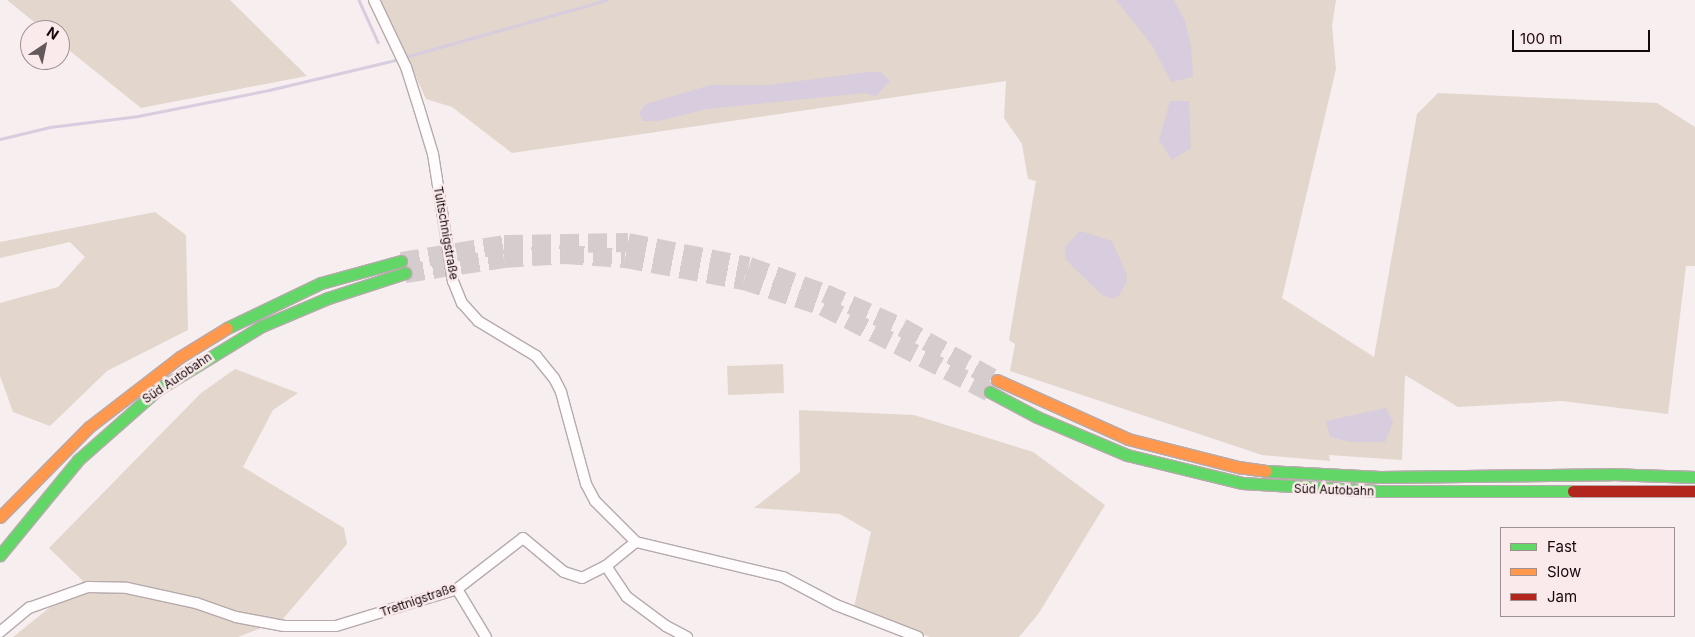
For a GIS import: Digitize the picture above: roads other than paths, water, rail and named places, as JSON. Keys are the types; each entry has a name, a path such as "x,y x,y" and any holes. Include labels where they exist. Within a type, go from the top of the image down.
{"highway":[{"name":"Süd Autobahn","path":"0,517 89,427 180,357 222,330 322,283 401,261"},
{"name":"Süd Autobahn","path":"0,556 78,460 156,390 262,326 328,298 405,273"},
{"name":"Süd Autobahn","path":"996,380 1128,439 1238,467 1301,475 1380,477 1612,474 1695,477"},
{"name":"Süd Autobahn","path":"990,392 1036,417 1127,455 1242,483 1303,490 1695,491"}],"street":[{"name":"Tultschnigstraße","path":"374,0 406,67 432,154 454,281 462,303 478,321 536,356 554,378 561,392 586,484 594,501 636,542"},
{"name":"Trettnigstraße","path":"0,632 29,608 88,587 127,588 196,602 236,617 284,626 336,626 457,589 524,538 564,572 582,578 606,566 636,542"},
{"path":"636,542 783,577 836,605 918,637"},
{"path":"606,566 627,597 666,626 687,637"},
{"path":"457,589 486,637"}],"waterway":[{"path":"359,0 378,42"},
{"path":"405,57 606,0"},
{"path":"0,139 50,127 138,116 269,90 400,59"}],"tunnel":[{"path":"401,261 504,244 628,242 749,266 825,293 902,327 997,380"},
{"path":"405,273 504,258 565,254 625,258 744,280 823,306 990,392"}]}
